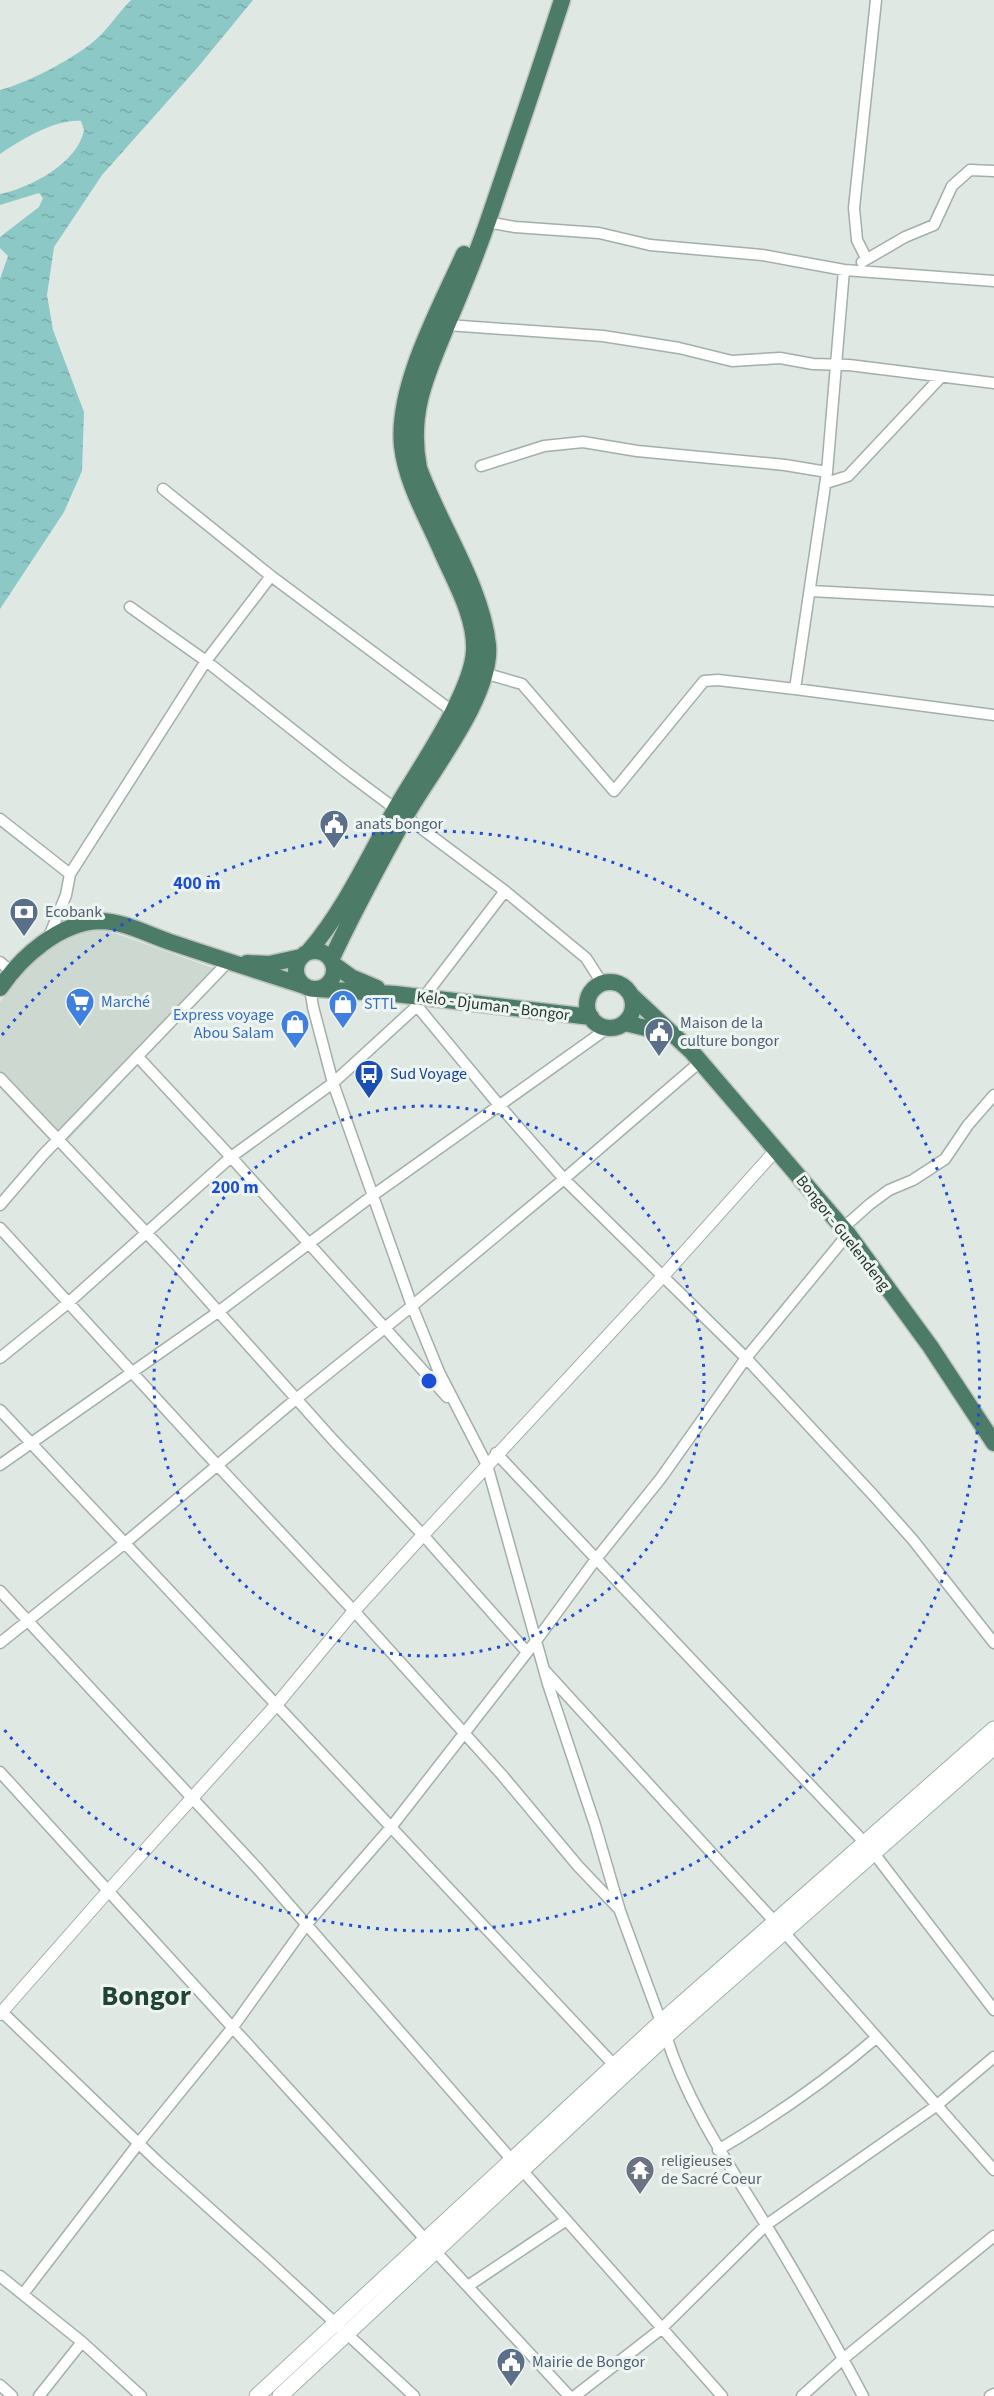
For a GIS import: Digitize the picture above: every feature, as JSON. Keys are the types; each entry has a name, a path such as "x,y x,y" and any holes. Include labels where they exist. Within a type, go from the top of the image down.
{"highway":[{"path":"510,152 419,359 407,391 402,422 402,446 407,471 462,597 470,622 474,650 471,670 400,813 332,962 331,980 311,988 296,975 296,965 338,912 400,813 465,720 484,673 488,648 483,617 419,468 414,446 415,426 419,395 487,222 562,0"},
{"name":"Kelo - Djuman - Bongor","path":"0,988 6,967 47,940 86,923 104,922 131,928 311,988 395,994"},
{"path":"305,954 319,951 332,962"},
{"name":"Kelo - Djuman - Bongor","path":"228,962 269,964 305,954"},
{"name":"Kelo - Djuman - Bongor","path":"332,962 351,977 421,1002 591,1017"},
{"path":"544,1013 568,1006 597,987 616,982 628,990 632,996 633,1011 625,1023"},
{"path":"597,987 588,1004 591,1017 602,1026 608,1028 625,1023 676,1036"},
{"name":"Bongor - Guelendeng","path":"632,996 701,1061 846,1231 930,1346 994,1443"}],"main road":[{"path":"257,2396 287,2379 663,2029 868,1847 994,1729"},
{"path":"868,1847 994,1746"},
{"path":"569,2116 614,2065 663,2029"},
{"path":"280,2396 287,2379"}],"street":[{"path":"866,258 857,240 854,208 876,0"},
{"path":"795,689 826,477 836,365 849,271 866,258 934,225 952,186 970,170 994,171"},
{"path":"487,222 515,227 599,233 650,245 762,255 849,271 994,281"},
{"path":"447,325 616,338 680,348 732,360 780,358 813,364 994,383"},
{"path":"481,466 544,446 583,442 637,451 785,465 826,477 848,476 940,378"},
{"path":"163,489 271,576 452,711"},
{"path":"47,940 66,895 70,874 206,662 271,576"},
{"path":"811,591 994,601"},
{"path":"130,607 206,662 400,813 505,891 586,958 597,987"},
{"path":"484,673 522,684 614,791 704,681 718,680 795,689 994,715"},
{"path":"0,819 70,874"},
{"path":"0,1358 147,1234 231,1157 333,1083 421,1002 505,891"},
{"path":"0,1205 59,1139 228,962"},
{"path":"311,988 313,1007 333,1083 411,1306 439,1372 487,1465 544,1669 595,1825 620,1911 680,2078 718,2150 818,2310 862,2396"},
{"path":"421,1002 499,1105 564,1179 746,1358 913,1540 994,1643"},
{"path":"0,1465 218,1312 372,1196 608,1028"},
{"path":"138,1058 231,1157 457,1408"},
{"path":"0,1643 125,1543 564,1179 701,1061"},
{"path":"0,1078 147,1234 527,1652"},
{"path":"23,2294 138,2144 233,2027 306,1925 392,1826 536,1641 596,1559 661,1478 746,1358 846,1231 870,1204 889,1190 913,1180 945,1159 968,1125 994,1095"},
{"path":"414,2396 138,2144 1,2012 278,1704 354,1611 496,1453 663,1276 776,1150"},
{"path":"0,1228 354,1611 620,1911"},
{"path":"0,1410 614,2065"},
{"path":"496,1453 868,1847 994,2010"},
{"path":"0,1591 193,1798 722,2396"},
{"path":"544,1669 778,1926 994,2170"},
{"path":"0,1772 569,2396"},
{"path":"718,2150 762,2124 796,2098 832,2076 876,2038"},
{"path":"575,2396 661,2329 766,2225 936,2106 994,2057"},
{"path":"468,2286 565,2221"},
{"path":"802,2396 843,2359 994,2236"},
{"path":"0,2276 82,2342 141,2396"},
{"path":"39,2396 82,2342"},
{"path":"0,2385 12,2396"},
{"path":"990,2396 994,2394"}],"shaded area":[{"path":"97,927 224,972 59,1150 0,1088 0,1002 27,967 58,942"}],"water":[{"path":"131,0 253,0 198,67 102,175 54,247 47,295 53,330 84,412 82,471 64,512 0,609 0,279 8,256 0,248 0,237 39,207 43,198 39,193 0,205 0,194 38,180 63,163 80,142 84,130 81,121 60,123 0,154 0,90 35,76 84,49 103,33"}],"place":[{"name":"anats bongor","path":"334,850"},
{"name":"Ecobank","path":"24,938"},
{"name":"Marché","path":"80,1028"},
{"name":"STTL","path":"343,1030"},
{"name":"Express voyage Abou Salam","path":"295,1050"},
{"name":"Maison de la culture bongor","path":"659,1058"},
{"name":"Sud Voyage","path":"369,1100"},
{"name":"religieuses de Sacré Coeur","path":"640,2196"},
{"name":"Mairie de Bongor","path":"511,2388"}],"district":[{"name":"Bongor","path":"146,1996"}]}
